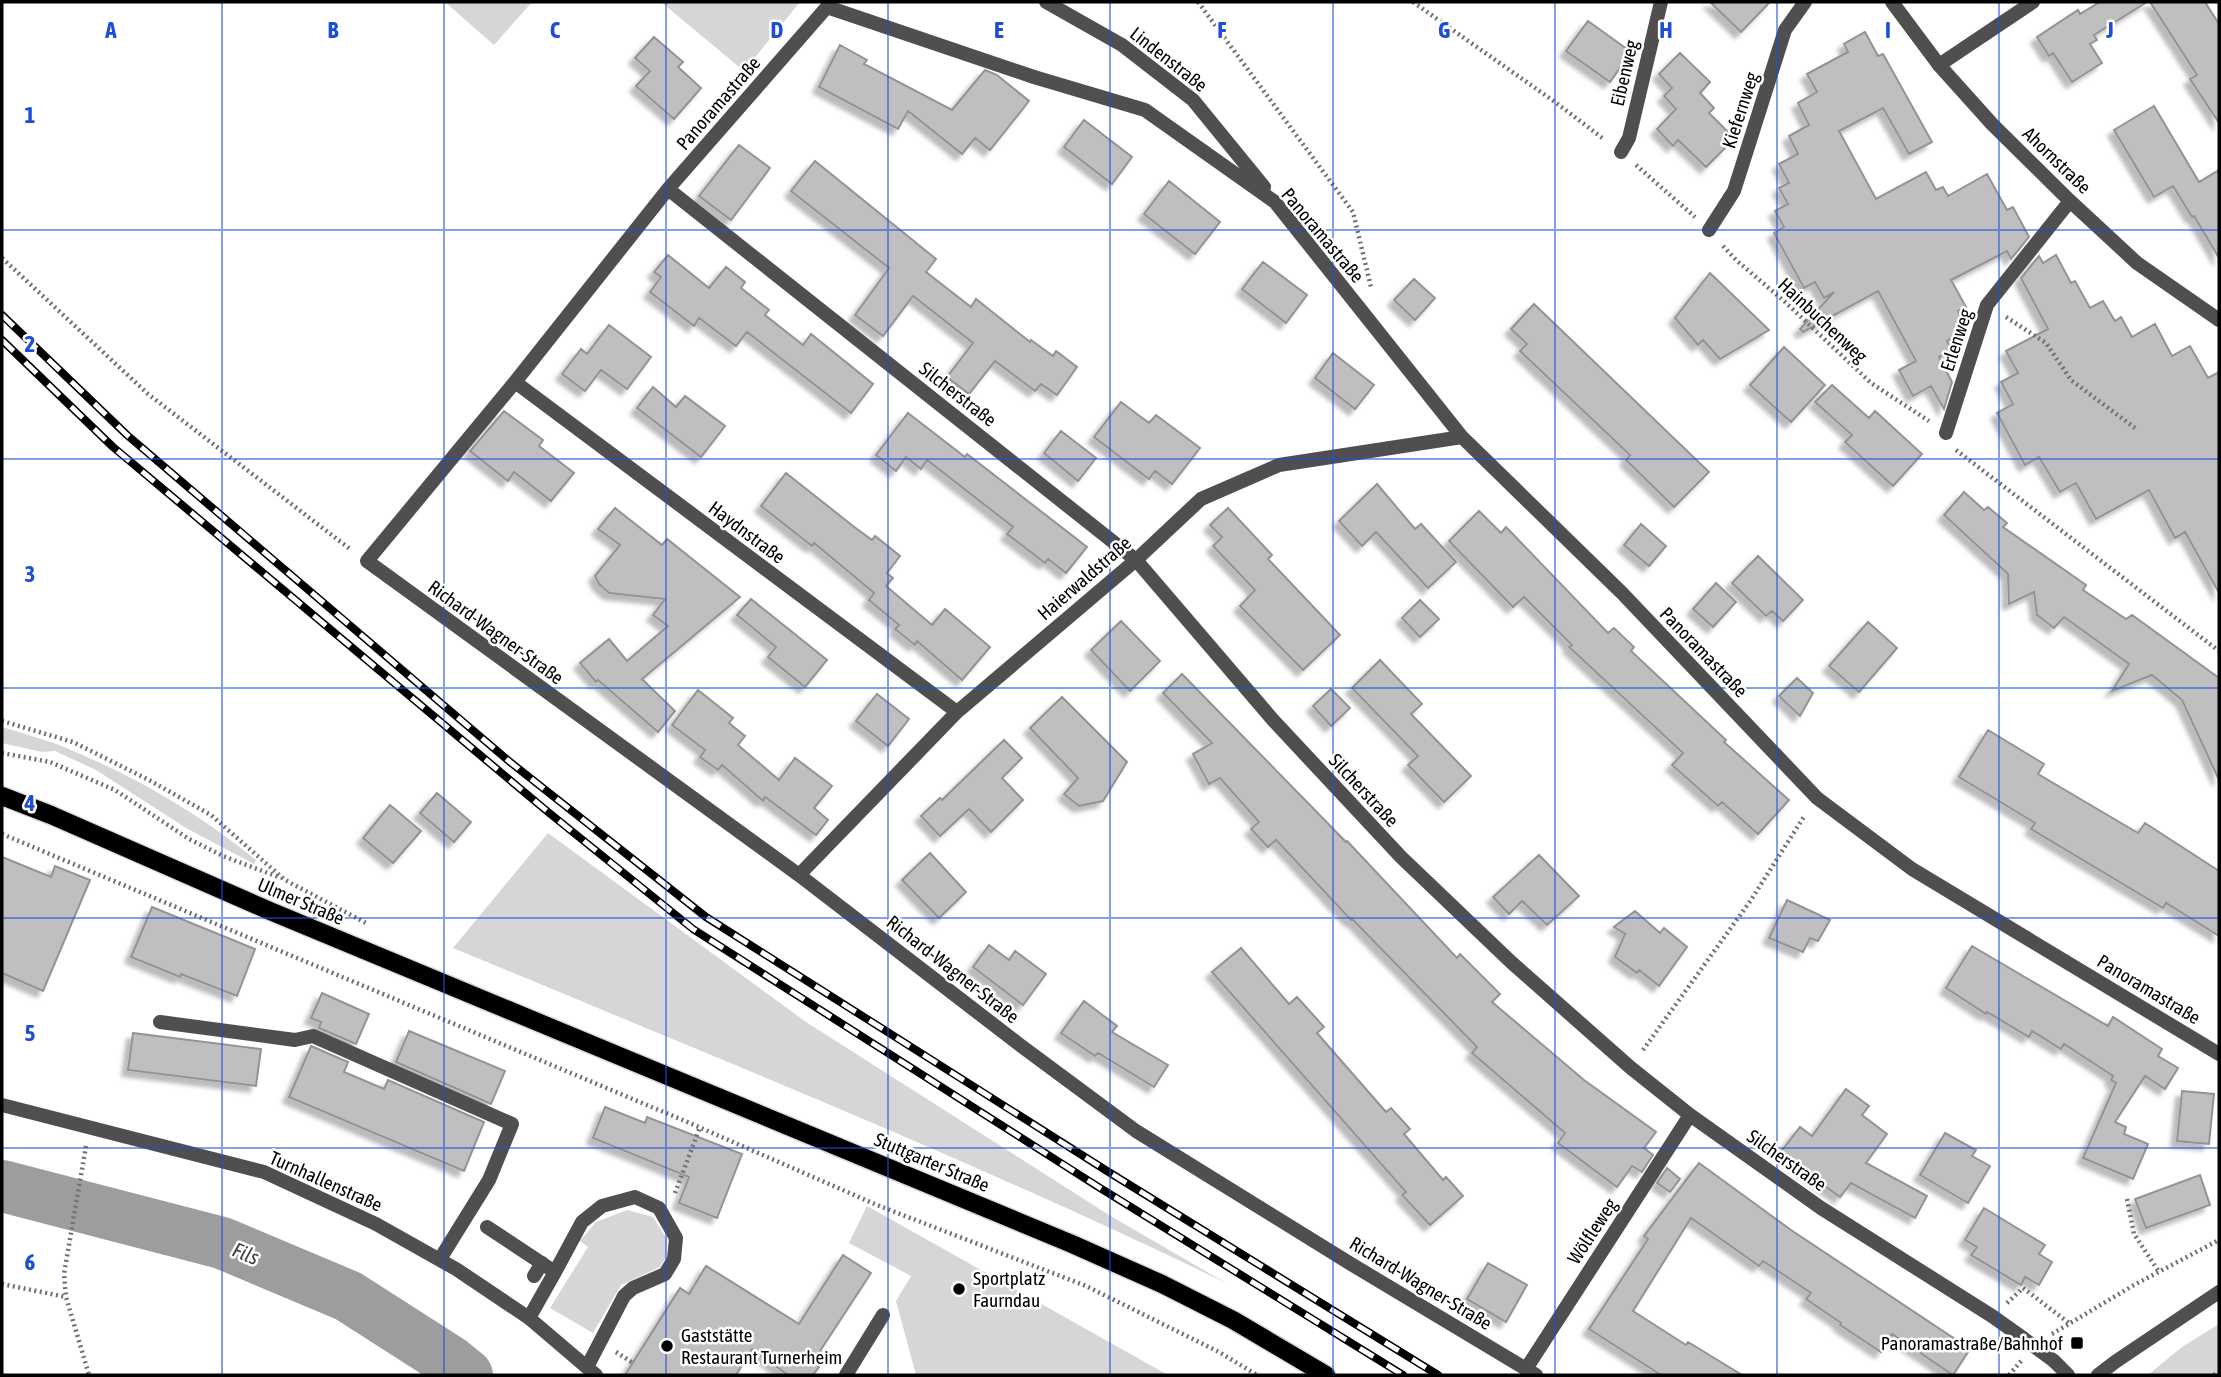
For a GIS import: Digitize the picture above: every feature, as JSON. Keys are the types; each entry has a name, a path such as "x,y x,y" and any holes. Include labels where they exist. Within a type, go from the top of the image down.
{"main road":[{"name":"Ulmer Straße","path":"2,796 585,1042"},
{"name":"Stuttgarter Straße","path":"585,1042 1083,1248 1162,1284 1257,1334 1326,1375"},
{"name":"Stuttgarter Straße","path":"1257,1334 1300,1375"}],"street":[{"name":"Lindenstraße","path":"1046,2 1122,45 1194,100 1275,202"},
{"name":"Eibenweg","path":"1621,152 1629,138 1661,2"},
{"name":"Kiefernweg","path":"1709,230 1734,191 1786,30 1805,2"},
{"name":"Ahornstraße","path":"1892,2 1939,65 1992,124 2070,201 2137,263 2219,320"},
{"path":"1939,65 2033,2"},
{"name":"Panoramastraße","path":"367,561 515,382 668,189 827,7 1034,77 1145,110 1275,202 1462,437 1622,593 1817,797 1912,869 2219,1054"},
{"name":"Silcherstraße","path":"668,189 1136,560 1272,720 1401,857 1511,962 1631,1068 1689,1115 1821,1208 1992,1316 2054,1361 2068,1375"},
{"name":"Erlenweg","path":"1946,433 1987,305 2070,201"},
{"name":"Haydnstraße","path":"515,382 957,712"},
{"name":"Haierwaldstraße","path":"799,875 957,712 1136,560 1201,499 1279,465 1462,437"},
{"name":"Richard-Wagner-Straße","path":"367,561 799,875 1136,1131 1531,1372"},
{"path":"160,1022 295,1040 313,1036 512,1124 489,1180 440,1259"},
{"name":"Turnhallenstraße","path":"2,1105 264,1172 376,1224 440,1259 528,1318 591,1371"},
{"name":"Wölfleweg","path":"1531,1372 1689,1115"},
{"path":"528,1318 582,1222 602,1206 635,1197 659,1208 676,1238 674,1259 665,1274 633,1288 624,1296 591,1371"},
{"path":"487,1227 555,1272"},
{"path":"534,1276 542,1263"},
{"path":"2098,1375 2219,1292"},
{"path":"846,1375 883,1315"}],"path":[{"path":"1198,2 1353,212 1372,290"},
{"name":"Hainbuchenweg","path":"1413,2 1621,152 1709,230 1736,260 1871,383 1946,433 1955,449 2219,651"},
{"path":"2,258 148,394 367,561"},
{"path":"1987,305 2046,343 2071,380 2135,428"},
{"path":"2,721 73,742 149,780 211,815 285,880"},
{"path":"2,753 50,762 115,790 189,839 223,856 285,880 366,923 358,947"},
{"path":"1631,1068 1751,900 1801,821"},
{"path":"2,834 700,1127 877,1205 1086,1286 1219,1352 1257,1375"},
{"path":"681,1177 700,1127"},
{"path":"85,1158 65,1275 66,1297 89,1375"},
{"path":"2127,1199 2134,1234 2159,1272"},
{"path":"2052,1334 2219,1240"},
{"path":"2,1284 66,1297"},
{"path":"2023,1288 2069,1323"},
{"path":"2009,1375 2023,1360"},
{"path":"2214,1375 2219,1372"}],"shaded area":[{"path":"445,2 532,2 494,45"},
{"path":"661,2 800,2 744,71"},
{"path":"2,727 59,745 137,781 234,842 256,860 254,864 186,828 96,770 55,751 42,752 2,743"},
{"path":"548,833 806,1022 1109,1215 1226,1283 939,1151 453,948"},
{"name":"Sportplatz Faurndau","path":"867,1206 1168,1375 916,1375 896,1301 911,1276 849,1243"},
{"path":"627,1210 653,1217 667,1239 666,1257 660,1267 621,1285 593,1333 550,1308 588,1247 580,1241 596,1222"},
{"path":"2219,1324 2219,1375 2148,1375 2182,1347"}],"building":[{"path":"1710,2 1770,2 1741,32"},
{"path":"2100,2 2147,2 2094,35 2097,40 2090,44 2102,63 2072,82 2053,53 2049,56 2037,37 2078,10 2080,14"},
{"path":"2150,2 2205,2 2219,24 2219,123 2190,79 2197,75"},
{"path":"1588,21 1631,52 1610,82 1566,51"},
{"path":"1865,32 1878,56 1883,54 1932,142 1909,154 1883,108 1839,131 1876,199 1926,172 1936,190 1943,187 1948,196 1987,174 2007,210 2013,207 2029,237 2011,259 2007,251 1951,280 1966,307 1958,311 1967,330 1947,341 1952,350 1939,357 1952,382 1944,409 1931,386 1913,396 1899,370 1916,361 1878,291 1803,332 1800,329 1834,292 1824,298 1815,282 1804,288 1774,233 1784,227 1775,211 1788,204 1779,188 1789,183 1779,164 1798,154 1789,136 1809,125 1798,103 1817,92 1807,74 1848,52 1844,44"},
{"path":"654,37 683,62 678,67 701,88 674,119 636,86 650,71 635,58"},
{"path":"840,45 867,60 864,64 952,110 985,70 997,75 1029,101 990,150 975,138 962,154 908,111 898,129 819,87"},
{"path":"1680,53 1710,82 1700,93 1714,108 1709,113 1731,135 1722,144 1726,147 1706,167 1678,140 1673,146 1657,129 1676,109 1664,96 1672,88 1659,74"},
{"path":"2154,106 2199,182 2219,170 2219,258 2173,186 2154,197 2114,130"},
{"path":"1084,120 1132,157 1112,184 1064,147"},
{"path":"739,145 770,168 731,220 699,196"},
{"path":"815,161 936,259 926,272 971,307 976,299 1030,342 1031,340 1053,356 1056,351 1077,367 1057,395 1041,384 1035,391 995,361 969,394 947,377 973,343 913,296 883,336 855,315 889,268 791,191"},
{"path":"1169,181 1220,222 1195,254 1144,214"},
{"path":"668,255 709,288 726,267 745,282 741,288 769,310 765,315 803,345 811,334 873,384 851,413 747,332 736,346 699,318 694,326 650,292 661,277 654,272"},
{"path":"2056,255 2071,283 2075,281 2090,308 2103,301 2115,321 2121,317 2132,337 2155,324 2172,356 2190,346 2208,378 2219,372 2219,593 2185,532 2175,538 2149,490 2096,519 2076,483 2060,492 2039,457 2025,465 1997,413 2013,404 2001,382 2018,373 2006,351 2048,329 2021,278 2039,256 2043,263"},
{"path":"1263,262 1307,295 1286,323 1242,289"},
{"path":"1710,273 1769,330 1720,359 1703,340 1698,345 1675,318"},
{"path":"1414,279 1435,298 1415,320 1394,300"},
{"path":"1534,304 1709,472 1674,507 1626,460 1630,455 1520,351 1527,344 1511,329"},
{"path":"609,325 651,357 627,389 601,370 585,391 562,374 581,349 587,354"},
{"path":"1784,347 1825,385 1791,422 1750,385"},
{"path":"1333,353 1374,385 1355,409 1315,378"},
{"path":"1832,385 1869,418 1875,411 1922,454 1893,486 1845,442 1852,435 1815,402"},
{"path":"653,387 676,407 685,396 725,426 701,457 637,408"},
{"path":"1121,402 1149,423 1156,415 1200,448 1172,484 1155,471 1149,479 1094,437"},
{"path":"504,411 543,440 539,446 574,473 551,501 514,472 508,481 470,451"},
{"path":"908,413 965,457 967,454 1087,547 1066,573 1048,559 1045,563 1007,534 1013,527 927,460 921,469 906,457 896,471 876,455"},
{"path":"1061,431 1096,458 1078,481 1044,453"},
{"path":"786,473 872,540 875,536 900,556 887,573 893,578 886,586 932,625 945,609 990,647 962,680 917,641 915,645 895,629 899,625 869,600 874,593 814,543 812,546 761,506"},
{"path":"1377,484 1415,529 1421,524 1456,562 1428,588 1376,532 1362,546 1339,521"},
{"path":"1964,492 1984,510 1988,507 2007,523 2003,527 2086,585 2083,590 2126,619 2132,615 2219,678 2219,780 2182,700 2152,675 2112,691 2129,664 2064,617 2054,628 2037,615 2034,592 2009,604 2008,574 1944,515"},
{"path":"615,508 662,545 667,539 740,597 642,679 675,711 658,732 598,680 596,682 580,663 609,639 627,661 668,626 653,615 665,599 609,593 595,576 620,545 598,529"},
{"path":"1228,508 1272,555 1268,559 1340,635 1303,670 1240,606 1255,590 1213,546 1222,537 1210,525"},
{"path":"1479,511 1501,533 1506,527 1608,633 1614,628 1634,647 1631,651 1726,740 1724,742 1789,800 1758,834 1722,802 1718,806 1672,765 1683,753 1569,647 1572,645 1524,597 1513,607 1449,541"},
{"path":"1641,524 1666,546 1649,566 1624,545"},
{"path":"1758,556 1803,600 1783,621 1772,611 1766,616 1732,583"},
{"path":"1716,583 1736,602 1713,627 1693,609"},
{"path":"751,599 827,660 805,687 768,657 776,647 737,615"},
{"path":"1420,600 1439,619 1420,637 1402,618"},
{"path":"1121,621 1160,661 1130,691 1091,650"},
{"path":"1868,622 1897,648 1859,692 1829,666"},
{"path":"1380,660 1422,704 1411,714 1471,776 1444,802 1408,765 1418,756 1352,688"},
{"path":"1182,674 1347,841 1457,958 1460,954 1500,994 1492,1002 1584,1080 1656,1132 1644,1148 1653,1155 1642,1172 1632,1166 1617,1187 1558,1143 1565,1133 1472,1053 1477,1047 1276,840 1268,847 1251,829 1259,822 1220,778 1209,784 1193,754 1212,743 1163,693"},
{"path":"1797,678 1813,693 1800,716 1779,696"},
{"path":"1331,689 1350,708 1331,726 1313,706"},
{"path":"698,690 733,718 729,723 745,736 738,745 779,780 795,758 832,786 814,808 828,820 816,835 765,797 763,801 722,765 718,770 700,757 705,750 672,725"},
{"path":"877,694 909,719 888,746 856,721"},
{"path":"1062,697 1127,762 1103,801 1079,806 1064,794 1078,778 1030,728"},
{"path":"1988,730 2044,764 2038,774 2138,833 2145,823 2219,871 2219,936 2166,903 2163,908 2031,829 2035,823 1959,777"},
{"path":"1004,740 1022,758 1002,778 1023,800 991,832 969,809 940,836 921,816 940,798 942,800"},
{"path":"437,793 471,822 454,842 420,813"},
{"path":"390,805 421,831 393,863 363,838"},
{"path":"930,853 966,892 939,918 902,880"},
{"path":"1539,855 1579,896 1547,925 1522,901 1509,914 1493,897"},
{"path":"2,857 51,877 55,866 90,880 43,991 2,973"},
{"path":"1787,900 1830,920 1818,941 1810,938 1803,952 1769,938"},
{"path":"152,907 255,949 237,996 131,957"},
{"path":"1635,911 1660,933 1664,928 1687,947 1659,986 1639,970 1637,973 1615,957 1625,934 1614,927"},
{"path":"989,945 1009,960 1015,951 1046,974 1023,1005 973,967"},
{"path":"1972,946 2108,1026 2113,1017 2162,1049 2158,1056 2178,1068 2165,1089 2145,1076 2115,1122 2126,1127 2124,1134 2148,1144 2133,1179 2083,1158 2116,1083 2111,1080 2113,1076 2064,1044 2061,1049 2032,1031 2029,1037 1946,988"},
{"path":"1241,948 1289,1004 1297,997 1324,1027 1317,1033 1386,1112 1391,1108 1410,1129 1404,1134 1443,1180 1446,1177 1463,1196 1430,1225 1402,1195 1406,1192 1212,972"},
{"path":"322,993 369,1014 356,1044 319,1028 321,1022 311,1018"},
{"path":"1084,1001 1117,1026 1112,1032 1168,1065 1154,1087 1098,1053 1095,1056 1061,1033"},
{"path":"409,1031 505,1071 491,1104 396,1062"},
{"path":"133,1033 261,1049 256,1086 128,1070"},
{"path":"311,1046 348,1062 344,1072 384,1089 388,1080 484,1122 464,1171 289,1097"},
{"path":"1846,1089 1869,1106 1862,1115 1887,1134 1866,1163 1927,1196 1915,1218 1851,1183 1840,1197 1780,1153 1800,1127 1812,1136"},
{"path":"2182,1091 2214,1094 2209,1144 2177,1141"},
{"path":"605,1107 645,1123 647,1117 742,1154 717,1218 679,1203 689,1177 593,1138"},
{"path":"1945,1133 1976,1150 1972,1156 1990,1166 1968,1203 1920,1175"},
{"path":"1699,1163 1791,1230 1970,1349 1953,1375 1892,1334 1881,1352 1806,1299 1811,1293 1763,1261 1759,1266 1691,1218 1633,1311 1686,1345 1688,1342 1742,1375 1661,1375 1589,1329 1648,1239 1644,1236"},
{"path":"1667,1168 1680,1179 1670,1192 1657,1183"},
{"path":"2200,1175 2210,1205 2146,1228 2135,1199"},
{"path":"1984,1208 2045,1245 2039,1254 2052,1262 2039,1285 2025,1277 2021,1285 1971,1255 1977,1247 1965,1240"},
{"path":"843,1255 871,1273 820,1351 827,1356 813,1375 788,1375 752,1349 736,1375 625,1375 680,1288 689,1294 706,1266 799,1324"},
{"path":"1488,1263 1527,1285 1506,1322 1467,1299"}],"waterway":[{"name":"Fils","path":"2,1186 222,1243 348,1296 467,1375"}],"railway":[{"path":"2,315 127,435 510,762 706,917 1107,1171 1438,1375"},
{"path":"2,340 113,447 548,812 693,929 1097,1186 1403,1375"}],"place":[{"name":"Sportplatz Faurndau","path":"959,1289"},
{"name":"Panoramastraße/Bahnhof","path":"2077,1343"},
{"name":"Gaststätte Restaurant Turnerheim","path":"667,1346"}]}
